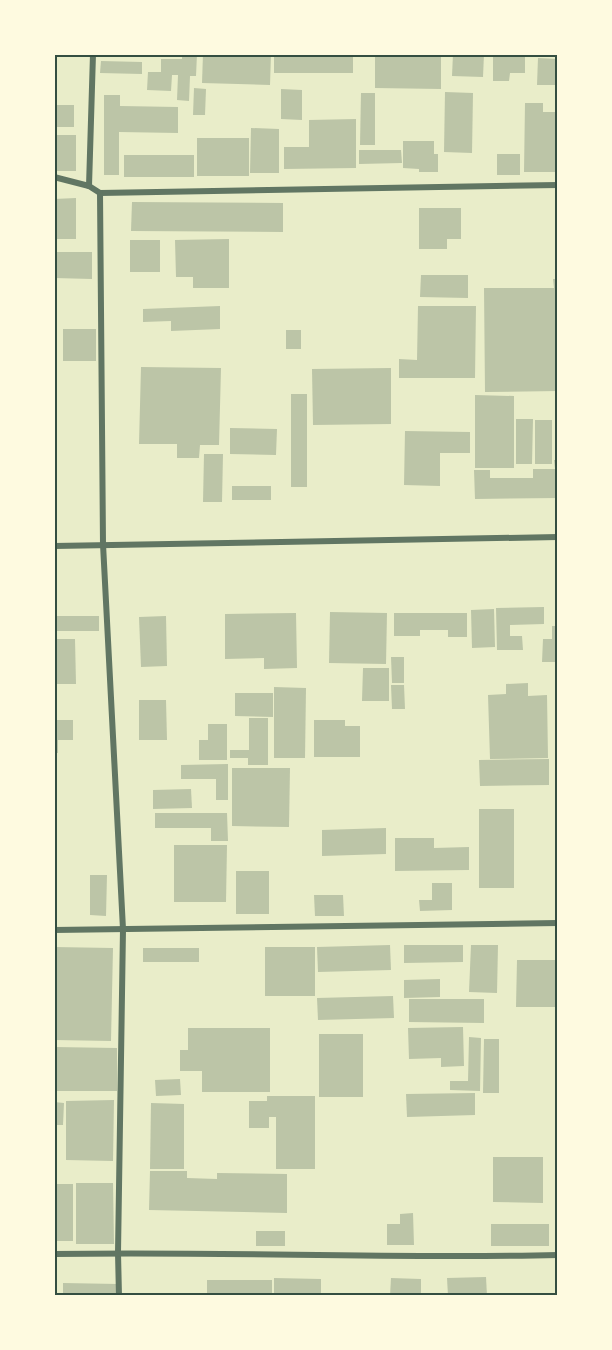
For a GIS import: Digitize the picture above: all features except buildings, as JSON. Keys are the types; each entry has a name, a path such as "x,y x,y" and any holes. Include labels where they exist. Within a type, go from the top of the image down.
{"street":[{"path":"89,186 93,54"},
{"path":"54,177 89,186 100,193 558,185"},
{"path":"100,193 103,544 123,929 119,1296"},
{"path":"54,546 558,537"},
{"path":"54,930 558,923"},
{"path":"54,1254 476,1257 558,1255"}]}
